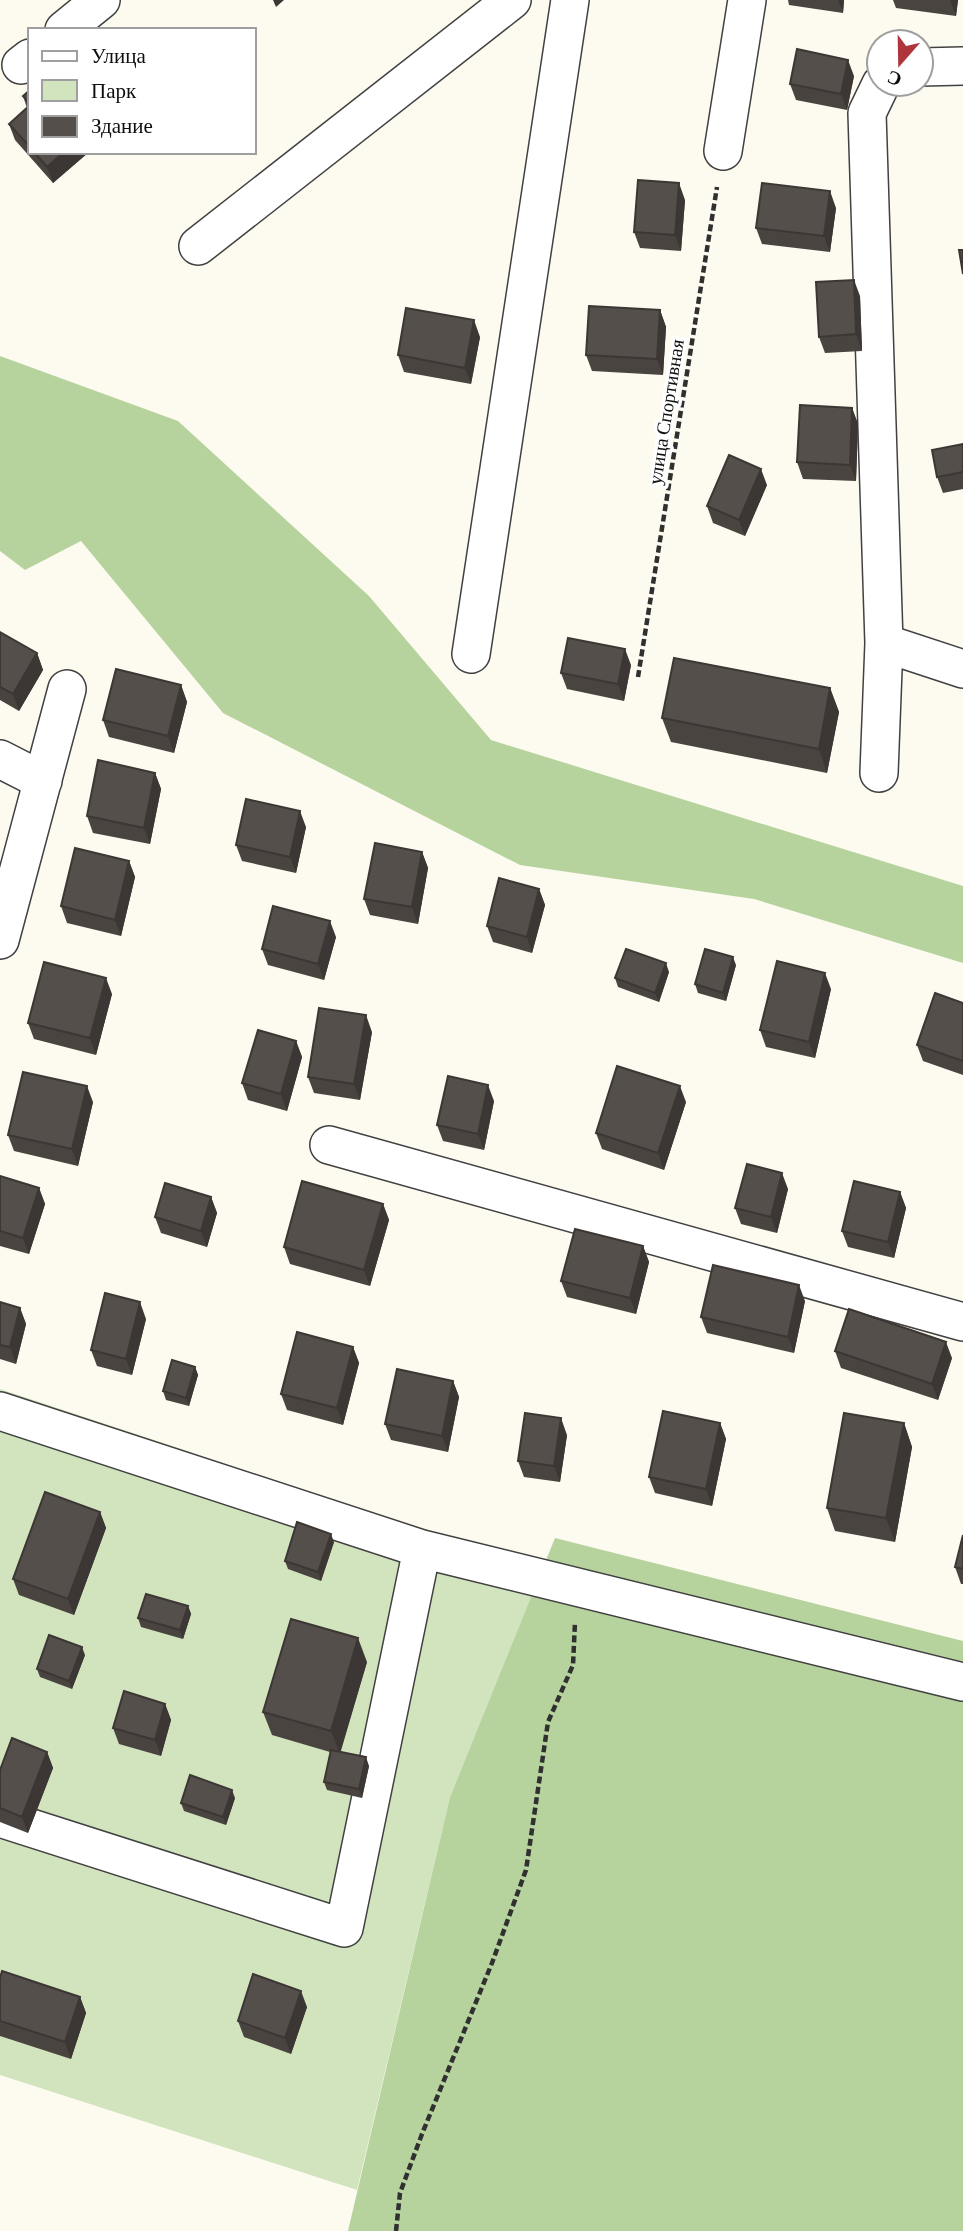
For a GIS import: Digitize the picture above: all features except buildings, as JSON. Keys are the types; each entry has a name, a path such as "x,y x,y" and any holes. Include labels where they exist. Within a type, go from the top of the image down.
{"street":[{"path":"67,28 102,0"},
{"path":"198,246 512,0"},
{"path":"471,654 570,0"},
{"path":"723,151 747,0"},
{"path":"935,67 963,66"},
{"path":"874,98 867,113 884,643 879,773"},
{"path":"884,643 963,669"},
{"path":"0,940 67,689"},
{"path":"0,760 43,781"},
{"path":"329,1145 963,1322"},
{"path":"0,1411 422,1549 963,1682"},
{"path":"0,1818 344,1928 422,1549"}],"path":[{"name":"улица Спортивная","path":"638,677 723,151"},
{"path":"396,2231 400,2193 526,1870 548,1722 573,1665 576,1586"}],"green space":[{"path":"0,356 178,421 369,596 491,740 963,886 963,963 754,899 520,865 223,713 81,541 25,570 0,551"},
{"path":"0,1389 543,1569 450,1797 357,2190 0,2075"},
{"path":"555,1538 963,1641 963,2231 348,2231 450,1797"}]}
